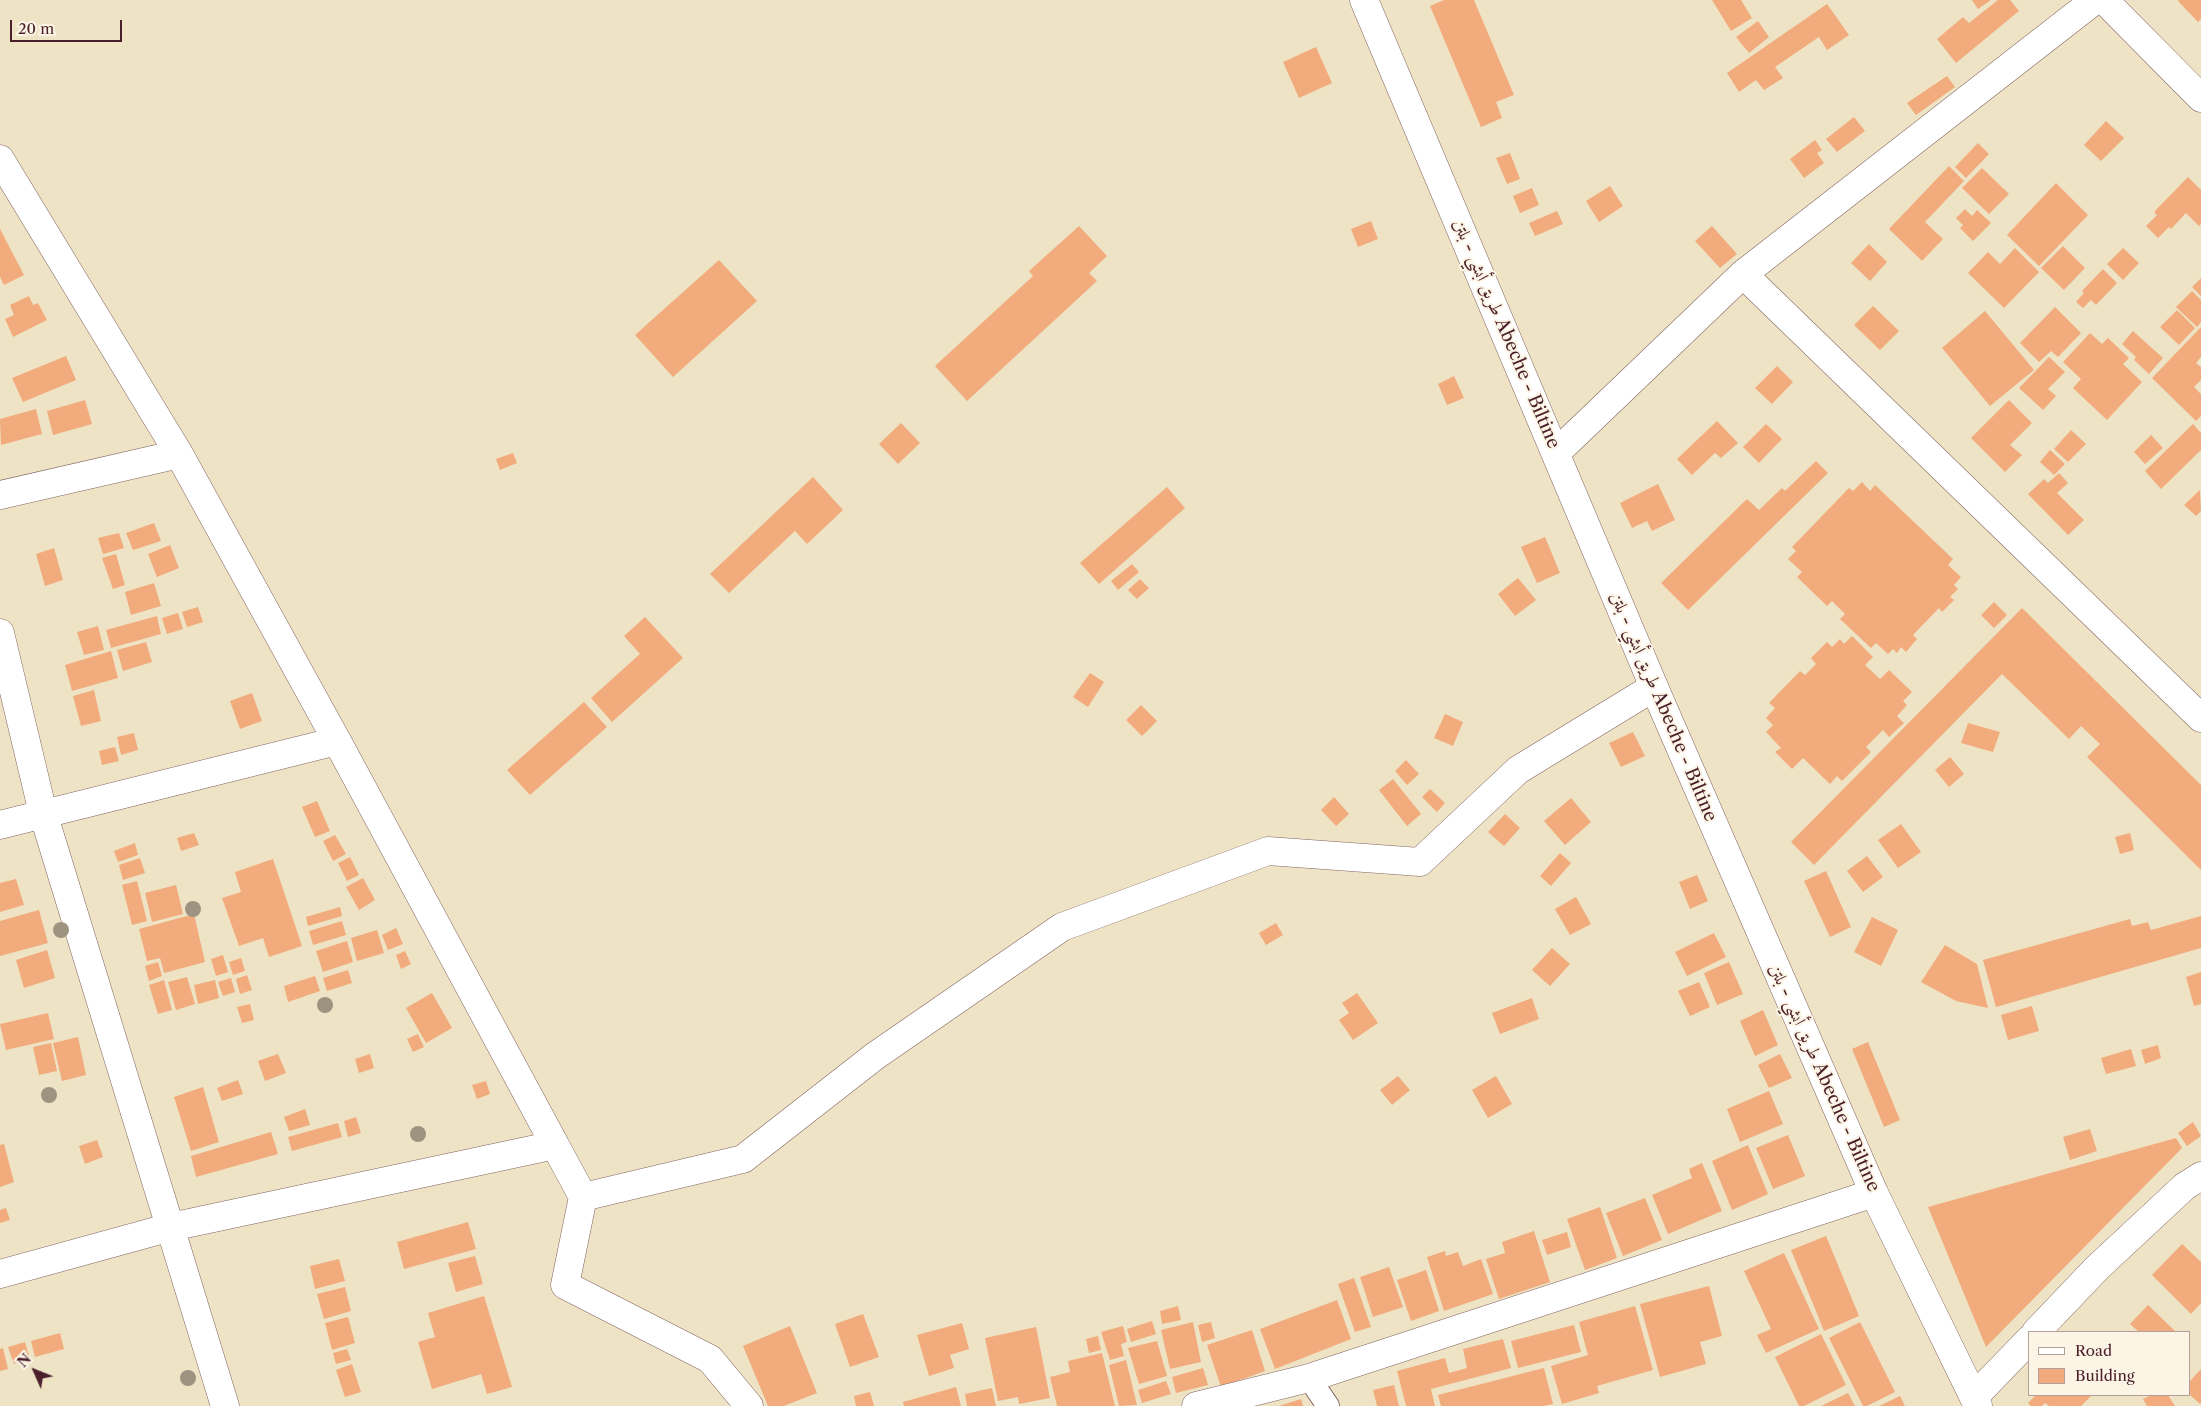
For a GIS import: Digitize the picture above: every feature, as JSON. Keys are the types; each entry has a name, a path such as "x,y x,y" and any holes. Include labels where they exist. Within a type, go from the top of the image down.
{"street":[{"name":"طريق أبشي - بلتن Abeche - Biltine","path":"1364,0 1654,687 1874,1193 1976,1402"},
{"path":"1556,453 1743,274 2095,0"},
{"path":"2104,0 2201,98"},
{"path":"0,158 179,454 337,740 583,1197 566,1285 710,1359 749,1406"},
{"path":"1743,274 2201,718"},
{"path":"0,495 179,454"},
{"path":"0,633 43,813 225,1406"},
{"path":"583,1197 743,1159 875,1056 1062,927 1268,851 1420,862 1518,770 1654,687"},
{"path":"0,825 337,740"},
{"path":"0,1274 171,1227 555,1145"},
{"path":"2037,1331 2097,1268 2185,1186 2201,1176"},
{"path":"1196,1406 1308,1378 1874,1193"},
{"path":"1976,1402 2028,1341"}],"lane":[{"path":"1308,1378 1328,1406"}],"building":[{"path":"1444,0 1474,0 1514,95 1496,102 1502,118 1481,127 1430,6"},
{"path":"1712,0 1741,0 1752,18 1731,31"},
{"path":"1972,0 1991,0 1978,9"},
{"path":"1998,0 2010,0 2019,11 1956,63 1937,39 1963,17 1969,23"},
{"path":"2201,0 2201,19 2198,22 2178,1"},
{"path":"1827,4 1849,35 1827,50 1819,37 1775,67 1783,78 1764,90 1756,80 1739,92 1727,73"},
{"path":"1758,21 1769,37 1749,53 1736,37"},
{"path":"1316,47 1332,83 1299,98 1283,62"},
{"path":"1947,76 1955,87 1916,115 1907,103"},
{"path":"1854,117 1865,131 1837,152 1826,139"},
{"path":"2106,121 2124,138 2101,161 2084,145"},
{"path":"1815,140 1822,150 1817,153 1824,163 1804,178 1790,159"},
{"path":"1978,143 1989,154 1966,178 1955,167"},
{"path":"1510,153 1520,179 1507,184 1496,158"},
{"path":"1949,166 1964,181 1925,222 1943,239 1922,261 1889,229"},
{"path":"1982,168 2009,194 1989,214 1962,188"},
{"path":"2188,177 2201,190 2201,224 2199,226 2186,213 2171,229 2169,227 2158,238 2146,226 2157,215 2154,212"},
{"path":"2056,183 2088,215 2039,266 2007,235"},
{"path":"1610,186 1623,206 1599,222 1586,201"},
{"path":"1532,188 1539,205 1520,213 1513,196"},
{"path":"1965,209 1972,216 1977,210 1991,223 1973,241 1960,228 1963,225 1956,218"},
{"path":"1557,211 1563,224 1535,236 1529,223"},
{"path":"1371,221 1378,239 1358,247 1351,229"},
{"path":"1079,226 1107,256 1089,273 1097,281 967,401 935,366 1033,276 1029,271"},
{"path":"1712,226 1737,254 1720,268 1695,241"},
{"path":"0,229 24,275 4,285 0,277"},
{"path":"1869,244 1887,262 1870,281 1851,263"},
{"path":"2063,246 2085,268 2064,290 2041,268"},
{"path":"2015,248 2039,272 2004,308 1968,273 1988,252 2000,264"},
{"path":"2123,248 2139,263 2123,280 2107,264"},
{"path":"719,260 757,301 673,377 635,335"},
{"path":"2103,269 2117,283 2096,305 2091,300 2083,308 2076,302 2084,293 2082,291"},
{"path":"2201,278 2201,296 2192,287"},
{"path":"2192,291 2201,300 2201,322 2197,327 2176,307"},
{"path":"29,296 33,305 38,303 47,320 13,337 5,319 14,315 10,305"},
{"path":"1873,306 1899,331 1880,350 1854,325"},
{"path":"2055,307 2081,333 2058,357 2051,351 2039,362 2020,343"},
{"path":"2177,310 2195,328 2179,345 2160,327"},
{"path":"1985,311 2034,370 1990,406 1942,348"},
{"path":"2201,327 2201,357 2196,363 2201,367 2201,380 2194,387 2201,394 2201,416 2196,421 2152,378"},
{"path":"2133,331 2163,358 2149,374 2134,360 2136,357 2122,344"},
{"path":"2090,333 2102,344 2108,338 2129,358 2123,364 2142,382 2107,420 2073,388 2081,379 2063,362"},
{"path":"66,356 76,380 23,402 12,378"},
{"path":"2049,357 2065,372 2048,389 2056,396 2043,410 2019,388"},
{"path":"1777,366 1793,382 1772,404 1755,388"},
{"path":"1454,376 1464,398 1447,405 1438,384"},
{"path":"85,400 92,424 53,435 47,411"},
{"path":"2009,400 2032,423 2010,445 2022,455 2005,472 1971,438"},
{"path":"36,409 42,434 1,445 0,419"},
{"path":"1717,421 1738,443 1721,458 1715,453 1692,475 1677,459"},
{"path":"901,423 920,443 898,464 879,444"},
{"path":"1766,424 1782,439 1759,463 1743,447"},
{"path":"2193,424 2201,433 2201,450 2161,489 2145,471"},
{"path":"2071,430 2086,444 2068,462 2054,449"},
{"path":"2151,435 2163,448 2145,464 2134,452"},
{"path":"2050,450 2065,464 2054,475 2040,462"},
{"path":"513,453 517,463 500,470 496,459"},
{"path":"1816,461 1828,473 1688,610 1661,583 1747,499 1759,510 1782,488 1785,491"},
{"path":"2059,473 2068,483 2057,493 2084,520 2068,535 2028,494 2044,479 2048,483"},
{"path":"813,477 843,510 807,544 795,531 729,593 710,574"},
{"path":"1862,482 1870,491 1875,485 1953,559 1948,565 1961,577 1954,585 1958,589 1950,597 1954,600 1942,612 1939,608 1913,635 1917,639 1906,652 1901,647 1897,653 1893,649 1888,654 1876,643 1871,648 1840,619 1845,614 1832,601 1827,606 1797,577 1802,572 1788,559 1796,551 1792,547 1849,488 1853,491"},
{"path":"1658,484 1675,520 1652,531 1647,521 1632,528 1620,503"},
{"path":"1167,487 1185,508 1099,584 1080,563"},
{"path":"2200,490 2201,511 2196,516 2184,505"},
{"path":"154,523 161,541 133,550 126,533"},
{"path":"119,533 124,548 103,554 98,538"},
{"path":"1545,537 1560,573 1537,583 1521,547"},
{"path":"170,545 179,568 157,577 148,554"},
{"path":"54,548 63,580 45,586 36,554"},
{"path":"116,554 125,585 113,589 102,558"},
{"path":"1132,564 1139,572 1118,590 1111,581"},
{"path":"1518,578 1536,600 1515,616 1498,594"},
{"path":"1140,579 1149,588 1137,599 1128,590"},
{"path":"154,583 161,606 131,615 125,592"},
{"path":"1994,602 2007,615 1994,628 1981,615"},
{"path":"198,607 203,622 187,627 182,612"},
{"path":"2022,608 2201,785 2201,870 2087,757 2100,744 2081,726 2069,739 2002,674 1814,865 1791,842"},
{"path":"178,613 183,629 167,634 162,618"},
{"path":"157,616 161,634 111,648 106,630"},
{"path":"645,617 683,658 612,722 591,698 640,654 624,636"},
{"path":"98,626 104,650 84,655 77,632"},
{"path":"1852,636 1873,657 1865,665 1880,679 1889,670 1912,692 1903,701 1907,705 1897,716 1904,723 1889,737 1883,730 1866,747 1871,752 1842,781 1837,776 1830,784 1803,758 1792,769 1775,752 1781,748 1766,732 1773,725 1766,718 1775,708 1769,703 1800,671 1805,675 1816,664 1811,658 1827,642 1832,647 1840,639 1844,644"},
{"path":"146,642 152,662 123,671 117,650"},
{"path":"111,651 118,678 72,691 65,665"},
{"path":"1090,673 1104,682 1088,707 1073,697"},
{"path":"94,690 101,721 81,726 73,696"},
{"path":"252,693 262,721 240,729 230,701"},
{"path":"584,702 607,727 530,795 507,770"},
{"path":"1141,705 1157,721 1142,736 1126,720"},
{"path":"1445,714 1463,722 1453,746 1434,738"},
{"path":"1968,723 2000,732 1993,752 1961,743"},
{"path":"1633,732 1645,756 1621,767 1609,743"},
{"path":"134,733 138,750 121,755 117,737"},
{"path":"115,747 119,761 102,765 99,751"},
{"path":"1950,757 1964,774 1949,787 1935,770"},
{"path":"1406,760 1419,774 1407,785 1395,771"},
{"path":"1393,779 1421,814 1407,826 1379,790"},
{"path":"1430,789 1445,803 1437,812 1422,797"},
{"path":"1334,797 1349,814 1336,826 1321,810"},
{"path":"1571,798 1591,822 1565,845 1544,821"},
{"path":"317,801 330,831 315,837 302,807"},
{"path":"1505,814 1520,828 1504,846 1488,832"},
{"path":"1901,824 1921,852 1898,868 1878,840"},
{"path":"194,833 199,845 181,851 177,838"},
{"path":"2130,833 2134,850 2120,854 2115,837"},
{"path":"335,835 346,854 333,861 323,841"},
{"path":"135,843 138,855 118,862 114,851"},
{"path":"1560,853 1571,863 1551,886 1540,876"},
{"path":"1867,856 1883,877 1863,892 1847,871"},
{"path":"350,857 359,875 347,881 338,863"},
{"path":"140,858 145,873 123,880 119,865"},
{"path":"273,859 302,946 269,957 263,938 239,946 222,898 241,892 235,872"},
{"path":"1826,871 1851,927 1830,937 1804,881"},
{"path":"1697,875 1708,901 1690,909 1679,882"},
{"path":"363,878 375,900 359,910 346,887"},
{"path":"16,879 24,905 0,912 0,883"},
{"path":"137,881 147,921 132,925 122,885"},
{"path":"176,885 183,914 152,922 145,893"},
{"path":"1576,897 1591,924 1570,935 1555,909"},
{"path":"340,907 342,916 308,926 306,917"},
{"path":"39,910 48,943 0,956 0,921"},
{"path":"194,914 205,962 164,973 160,958 147,961 139,929"},
{"path":"2201,916 2201,948 1996,1007 1983,960 2130,919 2132,926 2148,922 2151,930"},
{"path":"1872,917 1898,930 1881,966 1854,952"},
{"path":"342,921 346,935 313,945 309,931"},
{"path":"1276,923 1283,935 1266,945 1259,933"},
{"path":"396,928 403,944 388,950 382,935"},
{"path":"377,930 384,953 357,961 351,938"},
{"path":"1714,933 1726,957 1687,976 1675,952"},
{"path":"347,941 353,962 323,972 316,951"},
{"path":"1945,945 1977,964 1988,1008 1956,1001 1921,982"},
{"path":"1552,948 1570,964 1550,986 1532,970"},
{"path":"47,950 55,978 24,988 16,960"},
{"path":"405,951 411,964 401,969 396,955"},
{"path":"223,955 228,972 216,976 211,959"},
{"path":"241,958 245,971 233,975 229,962"},
{"path":"158,962 162,976 149,981 145,966"},
{"path":"1729,962 1743,994 1717,1005 1704,973"},
{"path":"348,970 352,983 327,991 323,978"},
{"path":"2201,972 2201,1004 2194,1006 2186,977"},
{"path":"247,975 252,990 240,994 236,979"},
{"path":"315,976 320,991 288,1002 284,986"},
{"path":"187,977 195,1004 176,1010 168,982"},
{"path":"231,978 235,992 223,996 218,982"},
{"path":"164,980 172,1010 158,1014 149,985"},
{"path":"215,980 219,998 198,1004 194,985"},
{"path":"1699,982 1710,1007 1690,1016 1678,991"},
{"path":"432,993 452,1028 426,1043 406,1008"},
{"path":"1357,993 1378,1023 1353,1040 1339,1020 1349,1013 1342,1003"},
{"path":"1532,998 1539,1019 1500,1034 1492,1013"},
{"path":"250,1004 254,1020 242,1023 237,1007"},
{"path":"2032,1006 2039,1031 2008,1040 2001,1015"},
{"path":"1763,1010 1778,1045 1755,1056 1740,1021"},
{"path":"48,1013 54,1039 6,1050 0,1024"},
{"path":"418,1034 424,1047 413,1052 407,1039"},
{"path":"78,1037 86,1075 62,1081 53,1043"},
{"path":"1868,1042 1900,1120 1884,1127 1852,1049"},
{"path":"51,1043 57,1071 39,1075 33,1047"},
{"path":"2158,1045 2161,1058 2145,1064 2141,1050"},
{"path":"2131,1049 2136,1066 2106,1074 2101,1058"},
{"path":"278,1054 286,1073 265,1081 258,1061"},
{"path":"370,1054 374,1068 359,1073 355,1059"},
{"path":"1780,1054 1792,1078 1769,1088 1758,1065"},
{"path":"1398,1076 1410,1090 1392,1105 1380,1090"},
{"path":"1496,1076 1512,1104 1488,1118 1472,1090"},
{"path":"238,1080 243,1094 222,1101 217,1088"},
{"path":"486,1081 490,1094 477,1099 472,1085"},
{"path":"203,1087 219,1142 191,1151 174,1097"},
{"path":"1769,1091 1783,1124 1740,1142 1727,1109"},
{"path":"305,1109 310,1125 289,1131 284,1117"},
{"path":"356,1117 361,1133 348,1137 344,1121"},
{"path":"2193,1122 2201,1136 2187,1146 2178,1133"},
{"path":"338,1123 342,1137 292,1151 288,1137"},
{"path":"2090,1129 2097,1151 2070,1160 2063,1137"},
{"path":"271,1132 278,1154 196,1177 191,1156"},
{"path":"1788,1135 1805,1176 1773,1189 1756,1148"},
{"path":"2176,1138 2182,1148 1986,1347 1928,1207"},
{"path":"97,1140 103,1157 85,1164 79,1146"},
{"path":"4,1144 14,1182 0,1187 0,1145"},
{"path":"1748,1145 1768,1194 1732,1210 1712,1161"},
{"path":"1702,1163 1722,1211 1668,1234 1652,1195 1692,1178 1689,1169"},
{"path":"1645,1198 1662,1240 1623,1256 1606,1213"},
{"path":"1600,1207 1617,1258 1585,1270 1567,1219"},
{"path":"6,1208 10,1220 0,1223 0,1210"},
{"path":"468,1222 476,1249 404,1269 397,1242"},
{"path":"1534,1231 1550,1282 1499,1299 1486,1259 1505,1253 1502,1242"},
{"path":"1567,1232 1571,1247 1547,1255 1542,1240"},
{"path":"1826,1236 1859,1316 1824,1331 1791,1250"},
{"path":"2182,1244 2201,1262 2201,1303 2191,1314 2152,1275"},
{"path":"1445,1251 1446,1256 1458,1252 1463,1266 1481,1259 1493,1294 1444,1311 1427,1257"},
{"path":"1784,1253 1819,1329 1766,1353 1757,1335 1771,1329 1744,1271"},
{"path":"475,1256 483,1284 456,1292 448,1263"},
{"path":"339,1259 345,1281 315,1289 310,1266"},
{"path":"1389,1267 1403,1307 1373,1317 1360,1277"},
{"path":"1426,1270 1439,1311 1411,1321 1397,1280"},
{"path":"1354,1278 1371,1327 1355,1332 1338,1284"},
{"path":"1709,1286 1722,1336 1700,1342 1706,1364 1660,1377 1640,1304"},
{"path":"345,1287 351,1311 324,1319 317,1294"},
{"path":"484,1296 512,1387 487,1394 481,1374 432,1389 418,1342 435,1337 428,1313"},
{"path":"1337,1300 1351,1339 1275,1369 1260,1329"},
{"path":"2148,1305 2175,1331 2138,1331 2130,1324"},
{"path":"1178,1306 1181,1320 1162,1324 1160,1311"},
{"path":"1635,1306 1653,1370 1597,1386 1599,1393 1562,1404 1551,1366 1588,1355 1579,1322"},
{"path":"863,1314 879,1357 850,1367 835,1324"},
{"path":"348,1317 355,1343 332,1350 325,1323"},
{"path":"1152,1321 1156,1334 1131,1342 1127,1329"},
{"path":"1193,1322 1201,1362 1170,1369 1161,1330"},
{"path":"1211,1322 1215,1338 1202,1342 1198,1325"},
{"path":"1860,1322 1895,1392 1867,1406 1863,1406 1829,1338"},
{"path":"962,1323 969,1349 950,1355 954,1368 929,1376 917,1335"},
{"path":"1574,1325 1581,1352 1518,1368 1511,1341"},
{"path":"790,1326 817,1393 784,1406 768,1406 743,1346"},
{"path":"1123,1326 1127,1342 1121,1344 1124,1356 1110,1360 1101,1332"},
{"path":"1036,1327 1050,1398 1019,1404 1018,1397 998,1401 985,1338"},
{"path":"1252,1330 1265,1371 1221,1387 1207,1345"},
{"path":"60,1333 64,1349 35,1357 31,1341"},
{"path":"1821,1334 1846,1385 1804,1406 1799,1406 1775,1357"},
{"path":"1098,1336 1101,1350 1089,1353 1086,1339"},
{"path":"1503,1339 1511,1368 1431,1389 1435,1406 1406,1406 1397,1371 1445,1358 1449,1373 1467,1368 1463,1349"},
{"path":"1157,1341 1167,1376 1139,1384 1128,1348"},
{"path":"25,1342 30,1359 14,1364 8,1347"},
{"path":"3,1348 8,1369 0,1371 0,1349"},
{"path":"347,1349 351,1360 336,1364 333,1353"},
{"path":"1102,1353 1115,1406 1057,1406 1050,1377 1070,1372 1068,1361"},
{"path":"1126,1360 1137,1405 1119,1406 1109,1365"},
{"path":"352,1364 361,1392 345,1397 336,1370"},
{"path":"1203,1368 1208,1385 1176,1393 1172,1377"},
{"path":"1544,1368 1553,1404 1544,1406 1441,1406 1438,1395"},
{"path":"2201,1369 2200,1404 2191,1396 2191,1380"},
{"path":"1166,1381 1171,1394 1142,1403 1138,1390"},
{"path":"1394,1385 1399,1406 1377,1406 1373,1390"},
{"path":"956,1387 961,1406 904,1406 903,1402"},
{"path":"992,1388 996,1406 967,1406 965,1394"},
{"path":"870,1392 874,1406 856,1406 854,1396"},
{"path":"1848,1393 1855,1406 1821,1406"},
{"path":"1900,1396 1905,1406 1879,1406"},
{"path":"2035,1396 2091,1396 2081,1406 2049,1406 2045,1403 2042,1406 2031,1406 2028,1403"},
{"path":"2149,1396 2169,1396 2175,1406 2147,1406 2143,1399"},
{"path":"1301,1399 1303,1406 1279,1406"}]}
